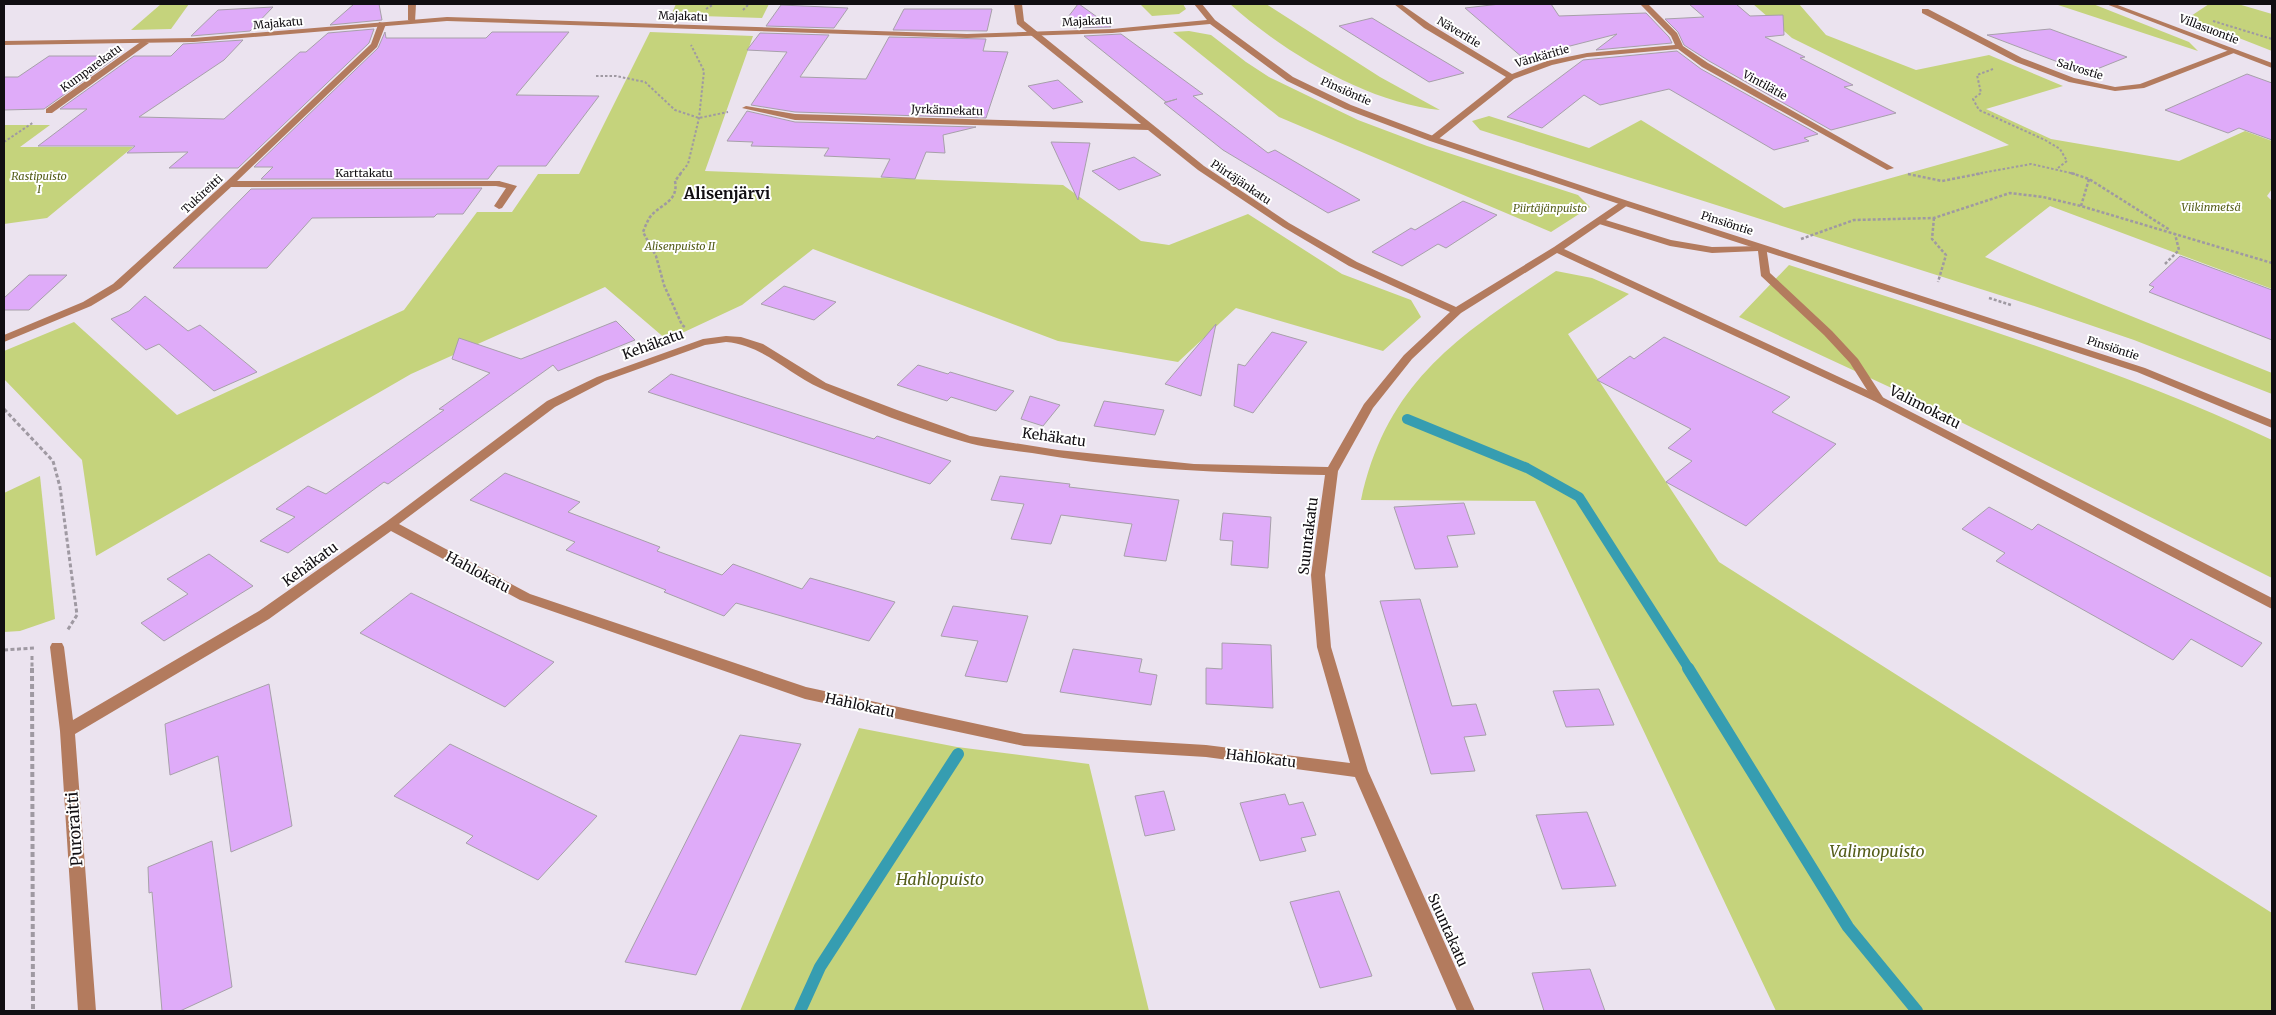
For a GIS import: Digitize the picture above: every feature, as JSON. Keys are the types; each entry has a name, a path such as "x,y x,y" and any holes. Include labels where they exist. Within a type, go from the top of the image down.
{"street":[{"path":"412,4 412,20"},
{"name":"Piirtäjänkatu","path":"1018,4 1020,22 1201,168 1286,225 1353,264 1457,311"},
{"name":"Pinsiöntie","path":"1198,4 1212,22 1290,79 1348,107 1433,139 1625,203 2141,370 2272,424"},
{"name":"Näveritie","path":"1397,4 1426,26 1511,77"},
{"name":"Vintilätie","path":"1644,4 1674,35 1680,47 1705,65 1890,168"},
{"name":"Villasuontie","path":"2110,4 2272,66"},
{"name":"Salvostie","path":"1925,11 1985,44 2019,60 2072,80 2115,90 2141,86 2235,51"},
{"name":"Majakatu","path":"4,43 145,43 257,36 412,20 447,19 896,35 1037,35 1112,31 1212,22"},
{"name":"Tukireitti","path":"4,339 78,308 117,286 229,184 374,45 382,24"},
{"name":"Kumparekatu","path":"49,111 145,43"},
{"name":"Vänkäritie","path":"1433,139 1511,77 1550,63 1587,55 1680,47"},
{"name":"Jyrkännekatu","path":"746,108 795,117 1148,127"},
{"name":"Karttakatu","path":"229,184 499,184 512,186 499,206"},
{"name":"Suuntakatu","path":"1466,1011 1360,771 1324,647 1318,575 1332,471 1368,407 1408,357 1457,311 1557,249 1625,203"},
{"path":"1599,221 1678,245 1712,250 1763,248 1765,274 1828,333 1854,361 1878,400"},
{"name":"Valimokatu","path":"1557,249 1878,400 2272,604"},
{"name":"Kehäkatu","path":"67,731 264,615 390,525 551,404 601,379 703,342 726,339 741,340 759,346 822,385 893,413 968,439 1058,454 1194,468 1332,471"},
{"name":"Hahlokatu","path":"390,525 525,597 804,693 1024,740 1206,751 1360,771"},
{"name":"Puroraitti","path":"58,647 67,731 86,1011"}],"path":[{"path":"695,27 689,43 704,72 698,118 688,164 675,181 677,188 675,197 649,218 643,232 656,256 664,285 682,324 703,342"},
{"path":"2019,60 1977,75 1981,86 1981,93 1973,99 1979,110 2045,140 2060,149 2067,161 2058,169"},
{"path":"596,76 616,76 644,82 675,110 698,118 746,108"},
{"path":"4,142 49,111"},
{"path":"1890,168 1918,177 1942,181 2031,164 2058,169 2089,179 2175,233 2180,250 2165,264"},
{"path":"2081,206 2089,179"},
{"path":"1801,239 1854,220 1934,218 2010,193 2043,197 2081,206 2272,263"},
{"path":"1934,218 1932,239 1946,255 1938,282"},
{"path":"4,409 53,461 60,487 77,615 58,647 4,650"},
{"path":"32,648 33,1011"}],"green space":[{"path":"161,4 189,4 171,29 131,30"},
{"path":"676,4 769,4 762,18 671,15"},
{"path":"1140,4 1183,4 1186,9 1179,14 1152,16"},
{"path":"1230,4 1266,4 1380,77 1440,110 1384,97 1328,72 1275,40"},
{"name":"Viikinmetsä","path":"1753,4 1799,4 1826,35 1916,70 1989,55 2063,86 1986,109 2051,139 2179,161 2245,131 2272,141 2272,189 2267,196 2272,201 2272,289 2050,206 1985,257 2272,373 2272,394 2134,340 2031,305 1480,130 1472,121 1489,116 1589,148 1641,120 1784,208 2009,145 1792,38"},
{"path":"2055,4 2093,4 2189,42 2198,51"},
{"path":"2209,4 2238,4 2272,14 2272,51 2188,18"},
{"name":"Piirtäjänpuisto","path":"1189,31 1211,35 1269,77 1358,120 1427,146 1578,195 1590,207 1551,232 1279,117 1173,32"},
{"name":"Alisenpuisto II","path":"650,32 753,36 705,171 1063,185 1141,241 1169,245 1248,214 1342,274 1411,300 1421,317 1383,351 1236,308 1178,362 1058,341 813,249 742,305 667,340 605,287 411,374 96,556 82,460 4,379 4,351 74,322 177,415 404,310 477,212 512,212 538,174 579,174"},
{"name":"Rastipuisto I","path":"4,125 50,125 20,147 133,147 47,218 4,224"},
{"path":"1789,265 2034,345 2154,389 2272,440 2272,578 1911,397 1739,317"},
{"name":"Valimopuisto","path":"1556,271 1592,278 1629,294 1568,334 1719,562 2272,913 2272,1011 1776,1011 1535,501 1361,500 1373,458 1389,422 1409,391 1433,364 1459,340 1489,316"},
{"path":"40,476 55,619 20,631 4,632 4,493"},
{"name":"Hahlopuisto","path":"859,728 957,747 1089,764 1149,1011 740,1011"}],"building":[{"path":"354,4 379,4 382,20 330,25"},
{"path":"1078,4 1111,27 1074,28 1065,21"},
{"path":"1500,4 1551,4 1559,16 1646,13 1669,37 1672,43 1596,50 1617,34 1523,58 1465,8"},
{"path":"1689,4 1736,4 1750,16 1783,15 1784,35 1765,37 1805,57 1800,58 1853,85 1844,87 1896,113 1831,130 1684,45 1678,32 1665,19 1704,17"},
{"path":"781,5 848,8 834,28 766,26"},
{"path":"273,7 250,31 191,36 218,10"},
{"path":"904,9 992,9 987,31 893,30"},
{"path":"1372,18 1464,73 1429,82 1339,26"},
{"path":"374,29 369,43 238,168 169,168 188,152 127,153 135,146 38,146 87,109 60,109 134,56 171,56 183,44 243,40 224,60 139,117 224,119 300,52 306,52 328,33"},
{"path":"2050,29 2127,57 2087,73 1987,35"},
{"path":"385,32 386,38 486,38 492,32 569,32 516,95 599,96 546,166 498,166 488,179 261,179 273,167 254,167 378,48"},
{"path":"760,33 829,35 800,77 866,79 889,37 986,39 983,51 1008,52 986,118 795,112 751,105 787,52 747,50"},
{"path":"1121,34 1203,94 1193,96 1268,153 1275,150 1360,200 1328,213 1223,150 1164,103 1177,99 1166,102 1084,36"},
{"path":"1677,51 1701,69 1818,134 1804,138 1809,141 1774,150 1669,89 1600,105 1584,95 1542,128 1507,117 1583,60"},
{"path":"49,56 118,56 44,109 4,110 4,77 18,77"},
{"path":"2247,74 2272,83 2272,140 2239,128 2228,133 2165,110"},
{"path":"1058,80 1083,102 1053,109 1028,86"},
{"path":"747,111 795,122 976,127 943,135 945,153 926,152 915,179 881,177 890,159 824,156 829,148 751,146 753,142 727,141"},
{"path":"1051,142 1090,143 1078,200"},
{"path":"1134,157 1161,175 1119,190 1092,171"},
{"path":"482,188 463,214 437,214 434,217 312,218 267,268 173,268 251,189"},
{"path":"1463,201 1497,215 1446,248 1438,244 1402,266 1372,252 1411,228 1415,230"},
{"path":"2180,256 2272,290 2272,340 2149,292 2154,287 2149,285"},
{"path":"29,275 67,275 29,310 4,310 4,298"},
{"path":"784,286 836,302 814,320 761,304"},
{"path":"145,296 188,331 200,325 257,372 214,391 159,344 146,350 111,319 129,311"},
{"path":"616,321 635,340 558,371 553,365 388,484 384,482 288,553 260,541 295,517 276,509 308,486 326,494 444,410 439,409 490,373 452,359 459,338 521,359"},
{"path":"1216,324 1201,396 1165,384"},
{"path":"1272,332 1307,342 1253,413 1234,406 1238,364 1245,366"},
{"path":"1664,337 1790,397 1772,412 1836,444 1746,526 1666,482 1692,461 1668,448 1691,429 1597,380 1630,356 1634,359"},
{"path":"918,365 948,374 950,372 1014,391 996,411 951,397 947,401 897,385"},
{"path":"671,374 874,439 877,436 951,461 930,484 648,392"},
{"path":"1030,396 1060,405 1043,426 1021,419"},
{"path":"1104,401 1164,410 1155,435 1094,426"},
{"path":"505,473 580,502 568,512 660,547 657,551 722,575 733,564 802,589 810,578 895,602 869,641 736,603 724,616 664,592 666,590 566,550 575,542 470,500"},
{"path":"1000,476 1070,484 1069,487 1179,500 1166,561 1124,556 1132,524 1061,515 1051,544 1011,539 1024,504 991,500"},
{"path":"1464,503 1475,534 1447,536 1458,567 1415,569 1394,507"},
{"path":"1989,507 2032,530 2038,524 2262,643 2242,667 2191,639 2173,660 1996,561 2005,553 1962,529"},
{"path":"1223,513 1271,517 1268,568 1231,565 1233,541 1220,540"},
{"path":"209,554 253,586 164,641 141,623 188,594 167,579"},
{"path":"411,593 554,662 505,707 360,633"},
{"path":"1420,599 1452,706 1476,704 1486,735 1464,737 1475,771 1431,774 1380,601"},
{"path":"953,606 1028,616 1007,682 965,676 978,641 941,636"},
{"path":"1222,643 1271,645 1273,708 1206,704 1206,668 1222,669"},
{"path":"1073,649 1142,659 1139,672 1157,675 1151,705 1060,692"},
{"path":"269,684 292,826 231,852 218,756 170,775 165,724"},
{"path":"1599,689 1614,725 1566,727 1553,691"},
{"path":"740,735 801,744 696,975 625,962"},
{"path":"450,744 597,816 538,880 466,843 473,836 394,796"},
{"path":"1164,791 1175,830 1145,836 1135,796"},
{"path":"1285,794 1289,805 1303,802 1316,835 1301,838 1306,851 1260,861 1240,803"},
{"path":"1587,812 1616,886 1562,889 1536,815"},
{"path":"212,841 232,987 180,1011 162,1011 152,892 149,893 148,867"},
{"path":"1339,891 1372,976 1320,988 1290,902"},
{"path":"1590,969 1605,1011 1544,1011 1532,973"}],"waterway":[{"path":"1407,419 1527,468 1579,497 1689,669"},
{"path":"1688,668 1848,927 1917,1011"},
{"path":"800,1011 820,967 958,754"}],"district":[{"name":"Alisenjärvi","path":"727,193"}]}
